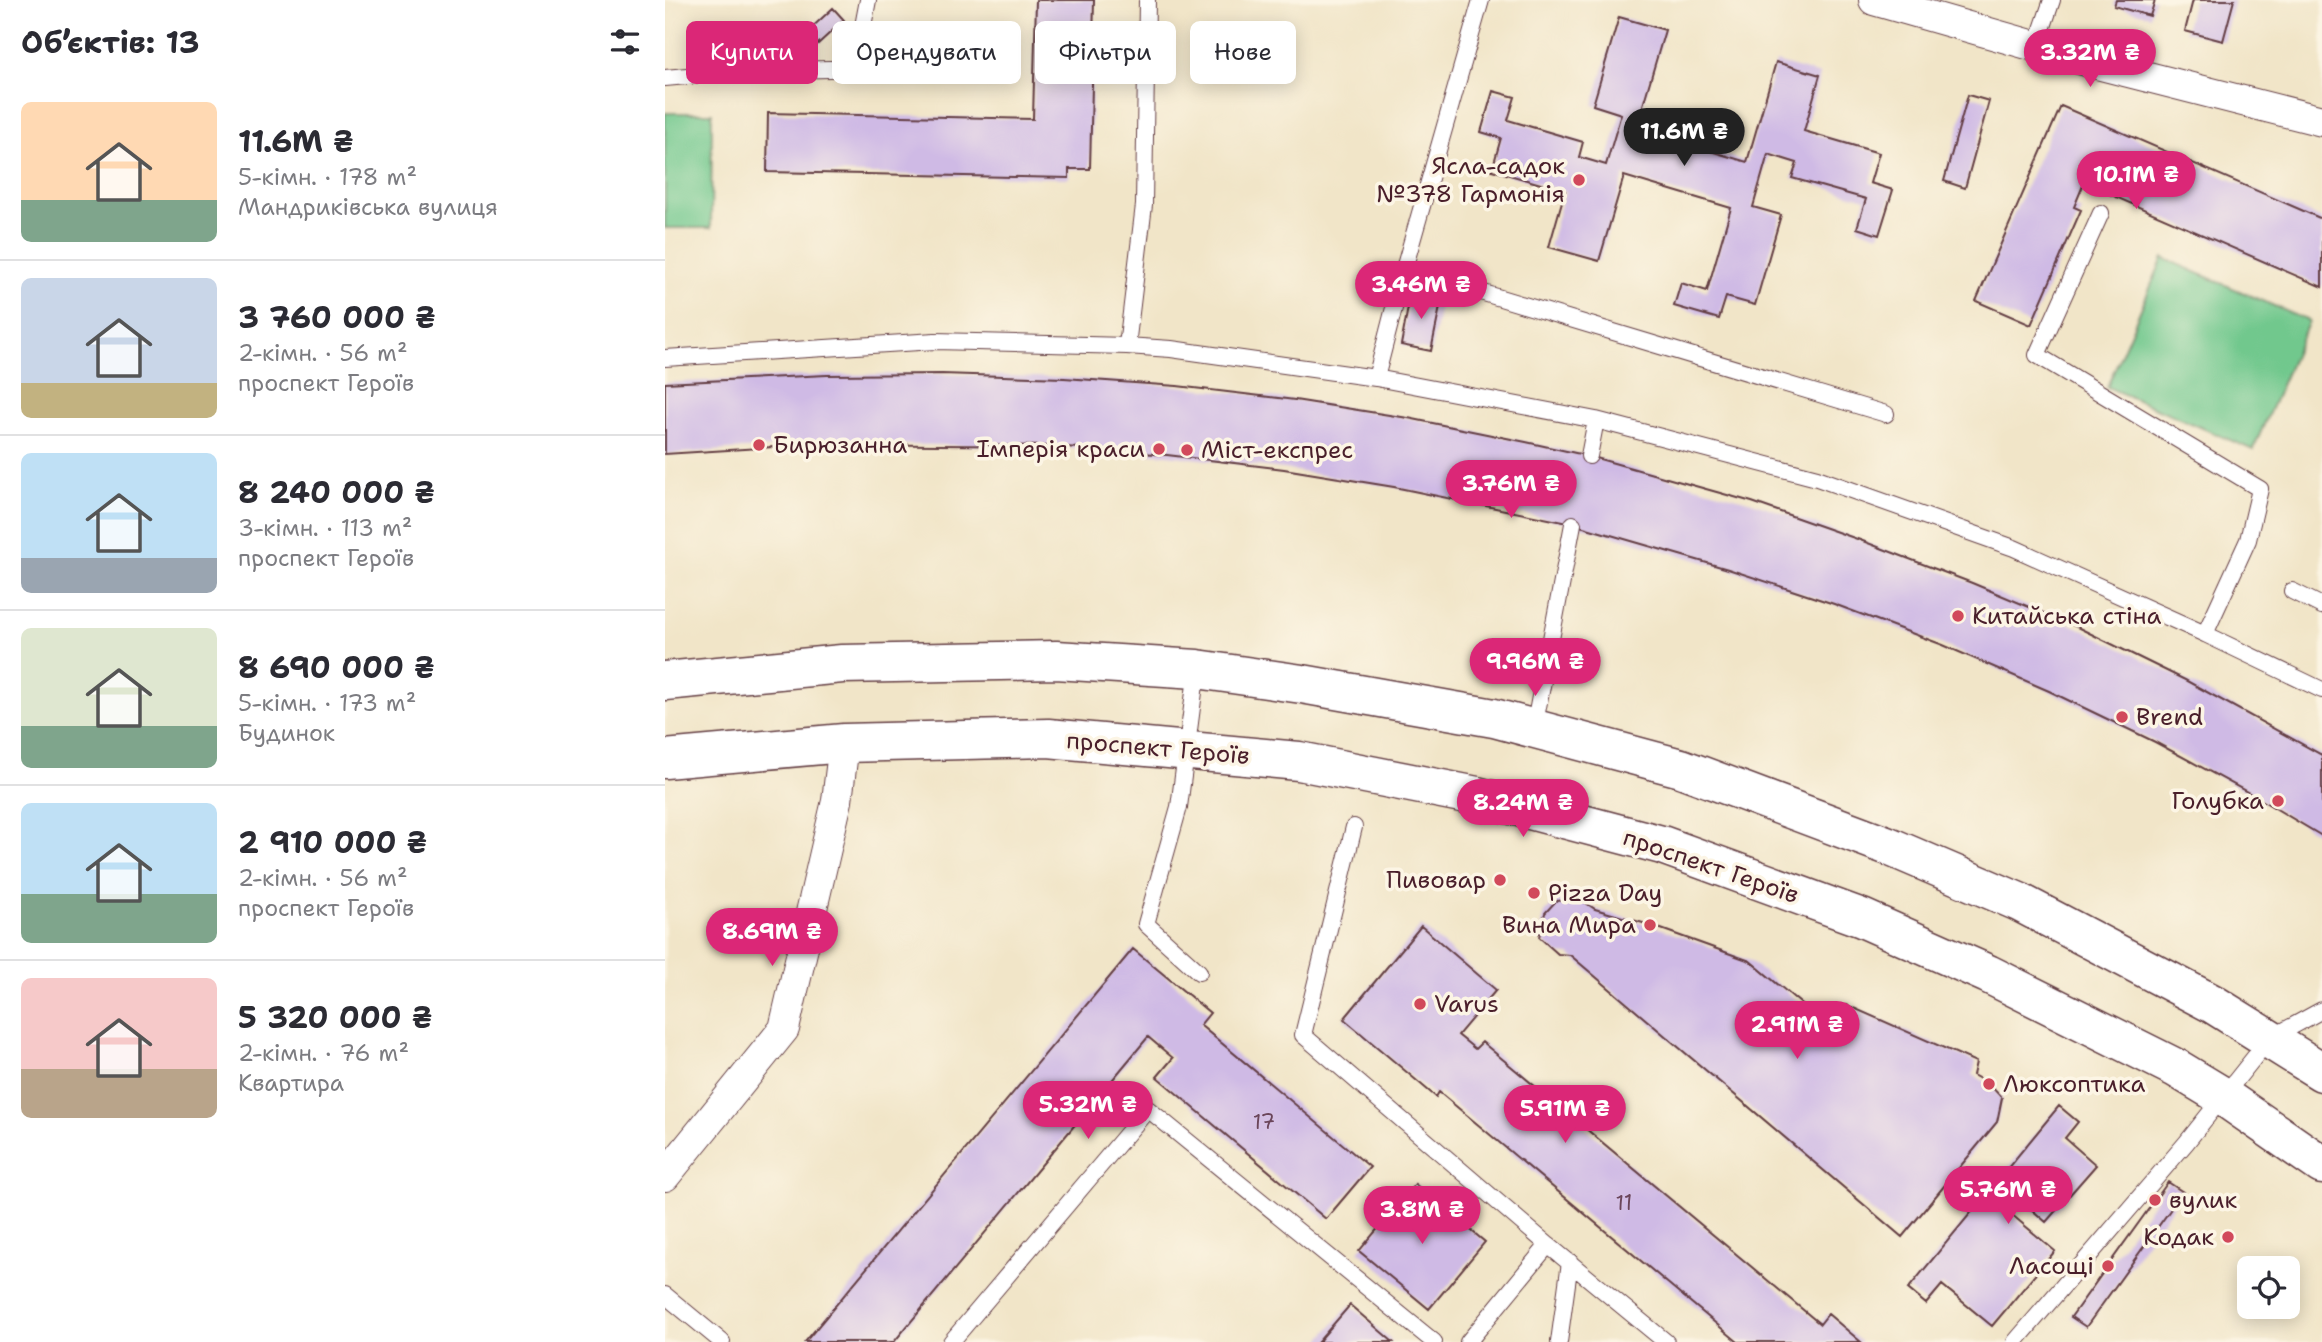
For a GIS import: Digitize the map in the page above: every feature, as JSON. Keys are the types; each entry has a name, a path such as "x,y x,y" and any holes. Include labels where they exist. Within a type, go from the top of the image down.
{"main road":[{"path":"665,681 855,664 1056,660 1197,669 1316,686 1494,718 1681,768 1886,845 2019,902 2213,1004 2322,1072"},
{"name":"проспект Героїв","path":"665,759 844,743 1048,738 1299,761 1477,796 1662,845 1862,918 1988,974 2176,1068 2224,1097 2322,1165"}],"street":[{"path":"1874,0 2036,47 2322,121"},
{"path":"668,1167 784,1029 837,801 844,743"}],"lane":[{"path":"864,21 868,0"},
{"path":"1127,346 1144,205 1147,0"},
{"path":"1376,378 1403,269 1481,0"},
{"path":"2036,47 2052,0"},
{"path":"665,78 742,71 832,69"},
{"path":"2101,213 2037,355 2260,489 2248,540 2205,634"},
{"path":"1403,269 1886,414"},
{"path":"665,358 935,341 1127,346 1171,349 1376,378 1596,419 1817,478 2014,548 2322,690"},
{"path":"1589,456 1596,419"},
{"path":"1534,728 1573,524"},
{"path":"2292,591 2322,606"},
{"path":"1197,669 1179,807 1146,923 1199,972"},
{"path":"1354,827 1303,1035 1548,1245 1666,1342"},
{"path":"2023,1340 2269,1039 2322,1010"},
{"path":"951,1342 1148,1109 1434,1342"},
{"path":"1468,1342 1548,1245"},
{"path":"1559,1342 1570,1262"},
{"path":"665,1295 722,1342"}],"green space":[{"path":"665,113 712,113 711,228 665,228"},
{"path":"2163,258 2309,321 2253,450 2107,387"}],"building":[{"path":"1036,0 1094,0 1094,21 1035,21"},
{"path":"2116,0 2155,0 2150,16 2114,6"},
{"path":"2193,0 2234,0 2223,41 2185,31"},
{"path":"833,8 844,20 832,21 832,31 818,44 818,22"},
{"path":"1619,17 1665,30 1636,129 1747,162 1776,62 1820,75 1804,131 1879,153 1870,183 1893,190 1879,235 1857,228 1866,199 1792,178 1797,163 1768,154 1753,207 1781,215 1755,305 1726,297 1719,319 1674,306 1681,283 1707,291 1731,208 1624,176 1599,261 1549,247 1565,191 1492,170 1501,138 1481,132 1493,91 1515,97 1508,120 1583,142 1579,157 1606,165 1621,114 1593,105"},
{"path":"1035,40 1035,84 1092,84 1090,169 1069,169 1069,178 767,172 768,113 1033,119"},
{"path":"1968,95 1989,101 1965,188 1944,181"},
{"path":"2061,106 2322,219 2322,287 2084,183 2074,207 2081,210 2031,325 1976,301"},
{"path":"1411,291 1442,297 1431,351 1401,345"},
{"name":"Китайська стіна","path":"942,374 1064,378 1177,386 1295,400 1408,418 1589,456 1752,502 1972,583 2077,627 2185,680 2322,755 2322,836 2155,742 2049,691 1943,645 1834,604 1728,569 1573,524 1394,487 1284,469 1167,455 1053,446 822,444 665,454 665,383 827,375"},
{"path":"1580,899 1595,909 1650,925 1750,961 1837,1034 1847,1005 1976,1062 1973,1075 1989,1084 2002,1098 1997,1122 1902,1237 1570,955 1558,954 1539,937 1545,913 1556,901"},
{"path":"1421,926 1496,990 1458,1035 1475,1049 1482,1042 1820,1324 1828,1314 1861,1342 1738,1342 1439,1092 1436,1097 1344,1019"},
{"path":"1133,949 1210,1013 1200,1025 1370,1167 1326,1219 1157,1077 1173,1058 1148,1037 894,1342 805,1342"},
{"path":"2059,1106 2078,1122 2065,1138 2096,1165 2046,1222 2016,1196 2005,1209 2055,1251 1992,1326 1942,1285 1926,1304 1908,1289"},
{"path":"2168,1182 2183,1192 2086,1327 2071,1317"},
{"path":"1415,1184 1485,1242 1429,1309 1359,1251"},
{"path":"1350,1305 1393,1342 1318,1342"}],"place":[{"name":"Ясла-садок №378 Гармонія","path":"1579,180"},
{"name":"Бирюзанна","path":"759,445"},
{"name":"Імперія краси","path":"1159,449"},
{"name":"Міст-експрес","path":"1187,450"},
{"name":"Китайська стіна","path":"1958,616"},
{"name":"Brend","path":"2122,717"},
{"name":"Голубка","path":"2278,801"},
{"name":"Пивовар","path":"1500,880"},
{"name":"Pizza Day","path":"1534,893"},
{"name":"Вина Мира","path":"1650,925"},
{"name":"Varus","path":"1420,1004"},
{"name":"Люксоптика","path":"1989,1084"},
{"name":"вулик","path":"2155,1200"},
{"name":"Кодак","path":"2228,1237"},
{"name":"Ласощі","path":"2108,1266"}]}
